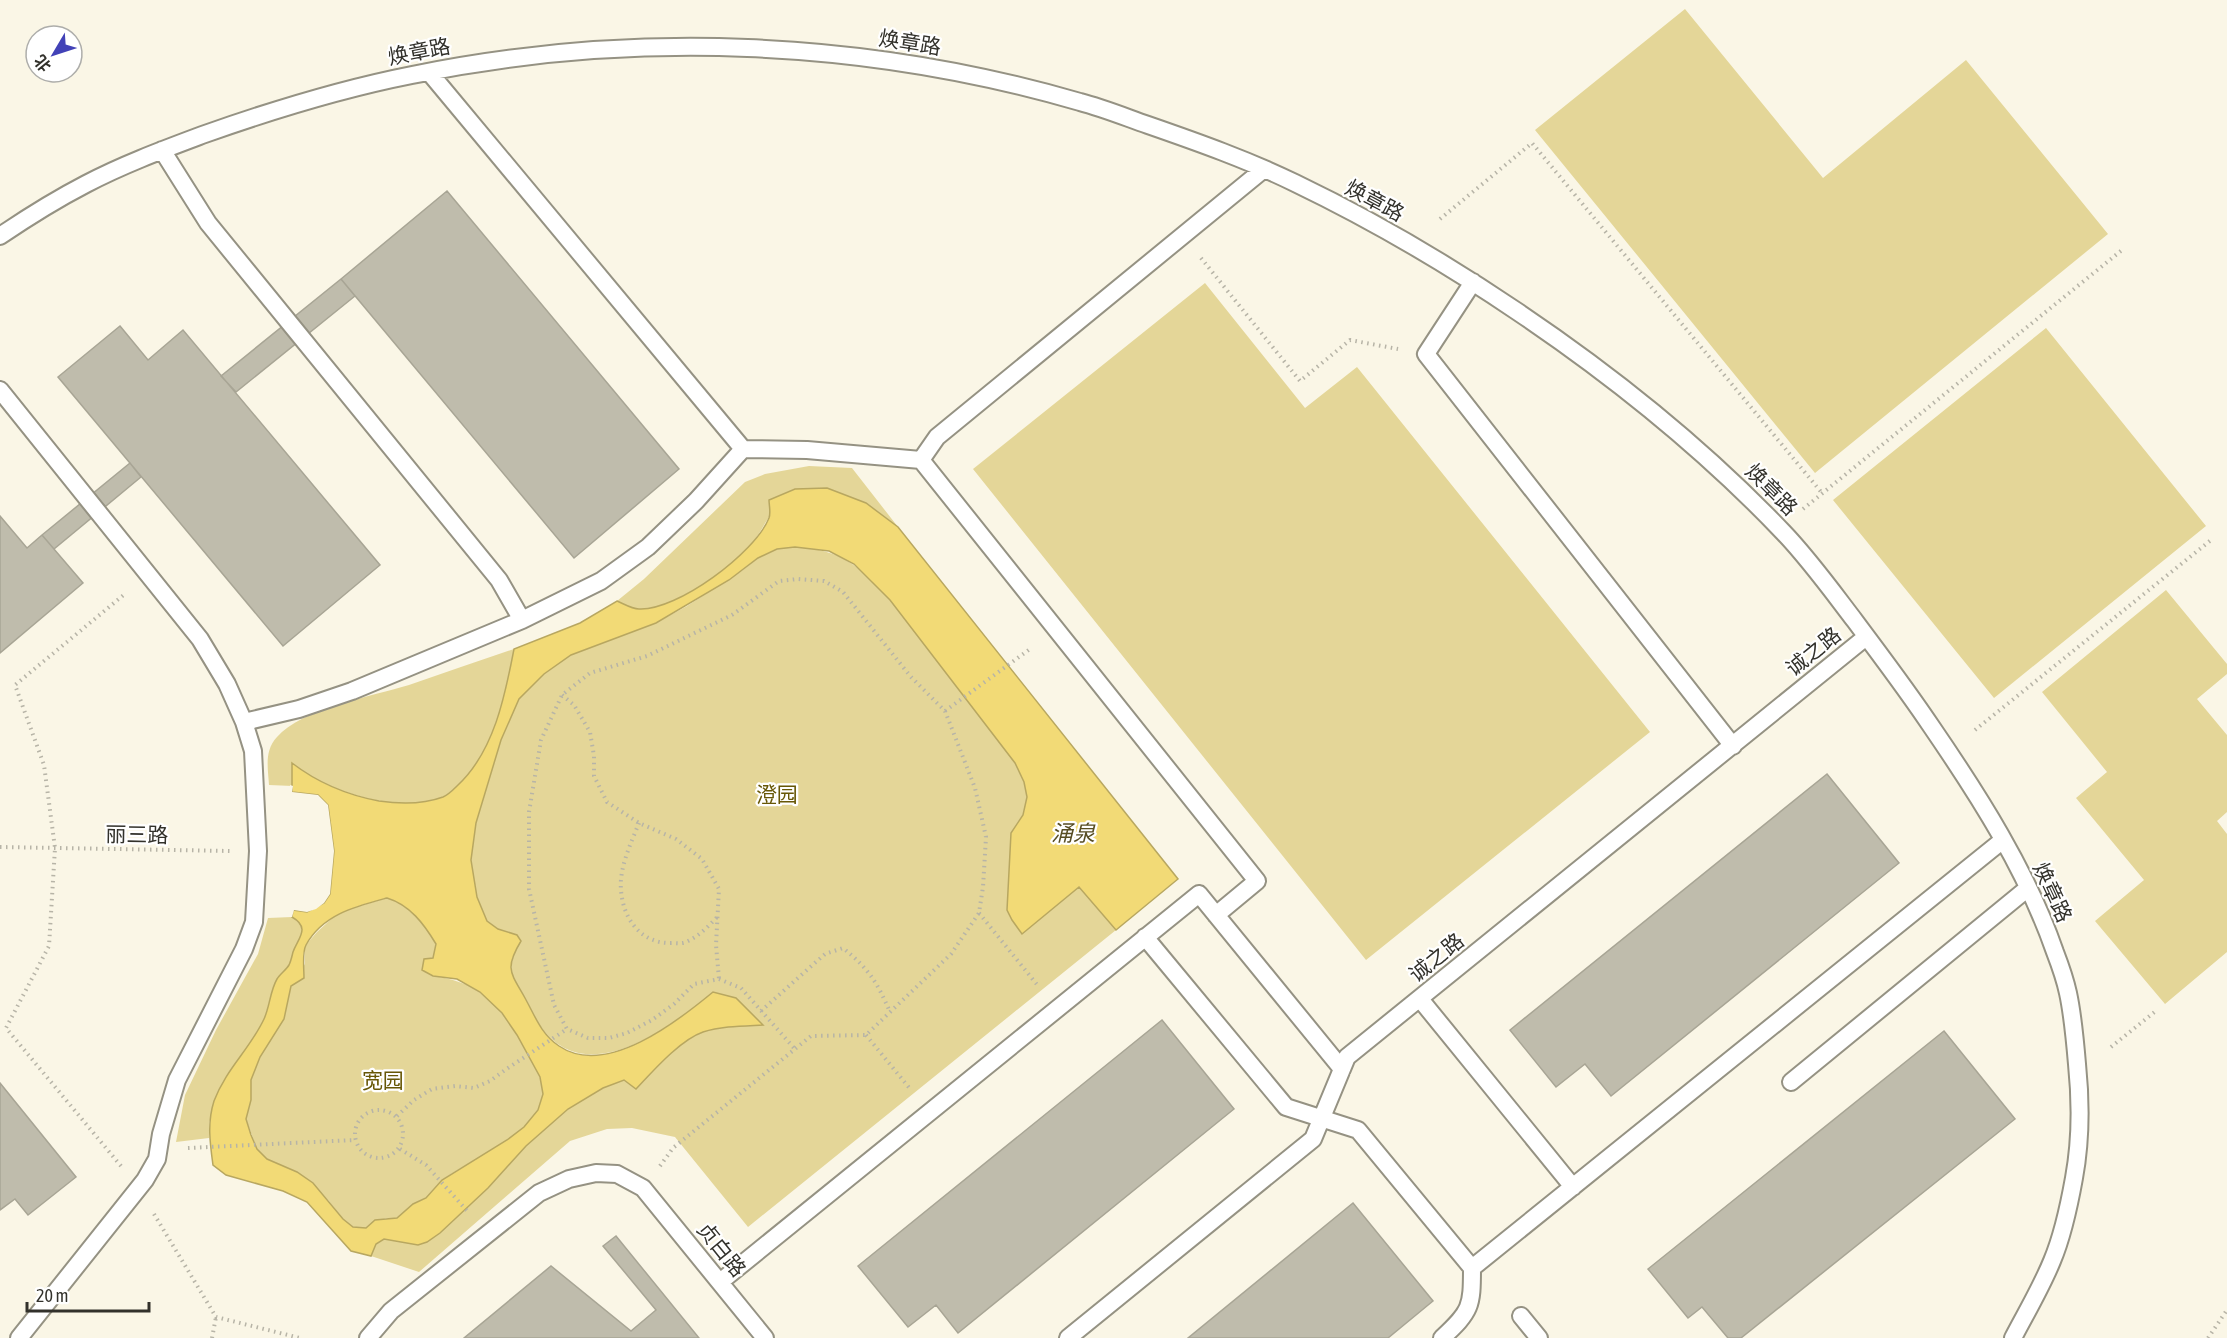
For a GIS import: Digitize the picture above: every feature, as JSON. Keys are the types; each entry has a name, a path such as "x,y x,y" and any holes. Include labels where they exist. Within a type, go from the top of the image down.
{"lane":[{"name":"焕章路","path":"0,236 84,184 162,150 262,114 358,86 516,56 689,47 786,49 886,60 985,78 1081,102 1184,137 1264,169 1386,230 1473,282 1564,343 1643,405 1722,472 1789,538 1918,707 1968,780 2003,840 2046,927 2067,987 2076,1044 2081,1104 2078,1156 2070,1201 2055,1256 2013,1338"},
{"path":"429,72 743,449"},
{"path":"162,150 208,223 499,580 522,620"},
{"path":"921,460 937,438 1264,169"},
{"path":"1473,282 1426,354 1733,746"},
{"path":"0,390 200,639 227,684 244,722 253,752 258,851 254,922 244,949 177,1080 157,1159 139,1188 20,1338"},
{"path":"244,722 299,709 352,691 522,620 602,581 648,547 696,501 743,449 807,450 921,460 1257,881 1216,915"},
{"name":"诚之路","path":"1068,1338 1313,1139 1347,1057 1866,637"},
{"path":"1472,1268 2003,840"},
{"path":"1791,1082 2028,888"},
{"path":"720,1282 1199,894 1342,1069"},
{"path":"1145,937 1286,1107 1358,1130 1472,1268 1472,1297 1463,1318 1442,1338"},
{"path":"1420,999 1573,1187"},
{"path":"368,1338 391,1311 538,1192 569,1179 596,1173 617,1174 644,1188"},
{"name":"贞白路","path":"644,1188 765,1338"},
{"path":"1521,1316 1539,1338"}],"path":[{"path":"1440,219 1532,143 1822,493"},
{"path":"1183,236 1300,381 1350,340 1426,354"},
{"path":"1803,508 2122,250"},
{"path":"1975,730 2211,540"},
{"path":"148,575 15,685 44,765 55,848 49,946 6,1028 139,1188 216,1317 212,1338"},
{"path":"644,1188 673,1148 811,1036 866,1035 951,954 979,913 986,837 975,788 945,711 911,677 843,592 824,581 798,579 779,581 732,615 647,656 590,673 562,695 541,740 530,812 529,889 554,1005 567,1029 588,1038 609,1038 627,1033 674,1005 694,984 719,979 741,988 794,1048"},
{"path":"945,711 1030,649"},
{"path":"562,695 574,705 590,732 594,756 594,776 607,802 639,823 676,839 702,860 718,889 719,916 716,945 719,979"},
{"path":"639,823 624,866 620,888 624,910 631,925 645,937 662,944 684,943 706,929 719,916"},
{"name":"丽三路","path":"0,847 258,851"},
{"path":"979,913 1057,1009"},
{"path":"761,1011 825,954 843,948 863,964 878,985 890,1012"},
{"path":"2111,1047 2157,1010"},
{"path":"396,1116 414,1100 432,1089 455,1086 474,1088 490,1082 567,1029"},
{"path":"866,1035 930,1112"},
{"path":"373,1110 386,1110 396,1116 403,1126 404,1138 400,1149 391,1156 380,1159 369,1157 360,1150 355,1140 356,1126 362,1116 373,1110"},
{"path":"158,1150 355,1140"},
{"path":"400,1149 426,1165 488,1234"},
{"path":"2208,1338 2227,1310"},
{"path":"216,1317 300,1338"}],"green space":[{"path":"1685,9 1823,178 1966,60 2108,234 1815,473 1535,130"},
{"path":"1205,283 1305,408 1357,367 1650,732 1366,960 973,469"},
{"path":"2046,328 2206,526 1994,698 1833,500"},
{"path":"809,466 852,468 898,527 866,503 769,517 755,539 736,560 696,589 651,608 636,609 617,601 644,579 745,482 765,474"},
{"name":"澄园","path":"795,547 838,556 869,578 890,600 1015,763 1024,782 1027,797 1023,815 1011,833 1012,920 1021,933 1079,887 1116,930 748,1227 675,1137 632,1128 607,1129 570,1141 419,1272 371,1256 376,1244 384,1239 397,1240 463,1209 488,1188 526,1146 568,1109 603,1088 624,1079 636,1089 674,1050 708,1030 762,1025 713,992 668,1026 643,1040 617,1050 592,1054 568,1050 547,1035 514,980 511,968 516,949 498,929 487,922 477,897 471,860 476,823 501,740 519,699 544,674 571,655 656,623 687,606 758,558 777,549"},
{"path":"2166,590 2227,664 2227,674 2197,699 2227,735 2227,812 2217,821 2227,834 2227,952 2165,1004 2095,921 2144,880 2076,798 2107,772 2042,692"},
{"path":"514,649 502,704 489,740 470,772 445,796 420,802 380,801 334,787 292,764 293,786 269,785 268,754 273,742 288,727 320,711 409,685"},
{"name":"宽园","path":"387,898 416,915 428,928 435,946 433,976 471,987 499,1010 534,1063 541,1080 543,1095 539,1109 530,1122 503,1144 445,1178 426,1198 417,1202 397,1219 386,1218 366,1228 353,1227 297,1172 267,1159 257,1149 246,1119 251,1100 251,1080 260,1057 284,1019 291,985 305,964 305,946 339,912"},
{"path":"292,917 299,921 303,930 301,939 294,950 290,964 277,979 265,1017 209,1122 209,1138 176,1142 185,1095 216,1030 258,954 268,918"}],"water":[{"name":"涌泉","path":"827,488 866,503 898,527 1178,879 1116,930 1079,887 1022,934 1007,910 1011,833 1023,815 1027,797 1024,782 1015,763 890,600 854,564 829,551 795,547 777,549 758,558 729,580 656,623 571,655 544,674 519,699 501,740 476,823 471,860 477,897 487,921 498,929 517,935 521,941 512,958 513,976 535,1018 559,1046 578,1054 598,1055 619,1051 661,1030 713,992 736,998 763,1025 725,1027 703,1032 676,1049 636,1089 624,1080 603,1088 568,1109 526,1146 488,1188 440,1233 418,1245 384,1239 376,1244 371,1256 351,1251 307,1202 283,1191 226,1175 213,1165 210,1125 214,1101 225,1079 258,1030 266,1014 278,977 290,963 302,933 301,925 292,917 293,910 307,912 324,903 330,894 334,851 328,805 318,795 292,792 292,763 344,792 367,798 411,803 445,796 470,772 489,740 502,704 514,649 580,623 617,601 636,609 655,607 673,601 693,590 732,563 761,532 770,516 769,500 795,489","holes":["387,898 416,916 436,944 433,958 424,959 422,970 433,976 457,979 480,992 502,1013 540,1077 543,1094 538,1110 524,1127 442,1180 426,1198 413,1204 397,1218 375,1220 366,1228 353,1227 343,1219 313,1183 297,1172 267,1159 257,1149 246,1119 251,1100 251,1080 260,1057 284,1019 291,986 304,978 305,948 313,934 331,919 353,908"]}],"pier":[{"path":"290,785 293,786 292,792 318,795 328,805 334,851 330,894 316,909 307,912 294,910 292,917 289,917 292,907 307,909 322,901 327,893 331,851 325,807 316,798 290,795"}],"building":[{"path":"447,191 679,469 574,558 341,279"},
{"path":"341,279 355,296 236,392 221,376"},
{"path":"120,326 148,360 183,330 380,565 283,646 58,377"},
{"path":"130,463 141,477 54,549 42,535"},
{"path":"0,516 27,548 42,535 83,583 0,653"},
{"path":"1827,774 1899,863 1611,1096 1585,1064 1556,1087 1510,1030"},
{"path":"1162,1020 1234,1109 958,1333 936,1305 908,1327 858,1266"},
{"path":"1944,1031 2015,1119 1741,1338 1728,1338 1702,1307 1688,1318 1648,1269"},
{"path":"0,1083 76,1177 28,1215 15,1199 0,1210"},
{"path":"1353,1203 1433,1301 1388,1338 1188,1338"},
{"path":"616,1236 699,1338 464,1338 551,1266 631,1331 656,1310 603,1246"}]}
